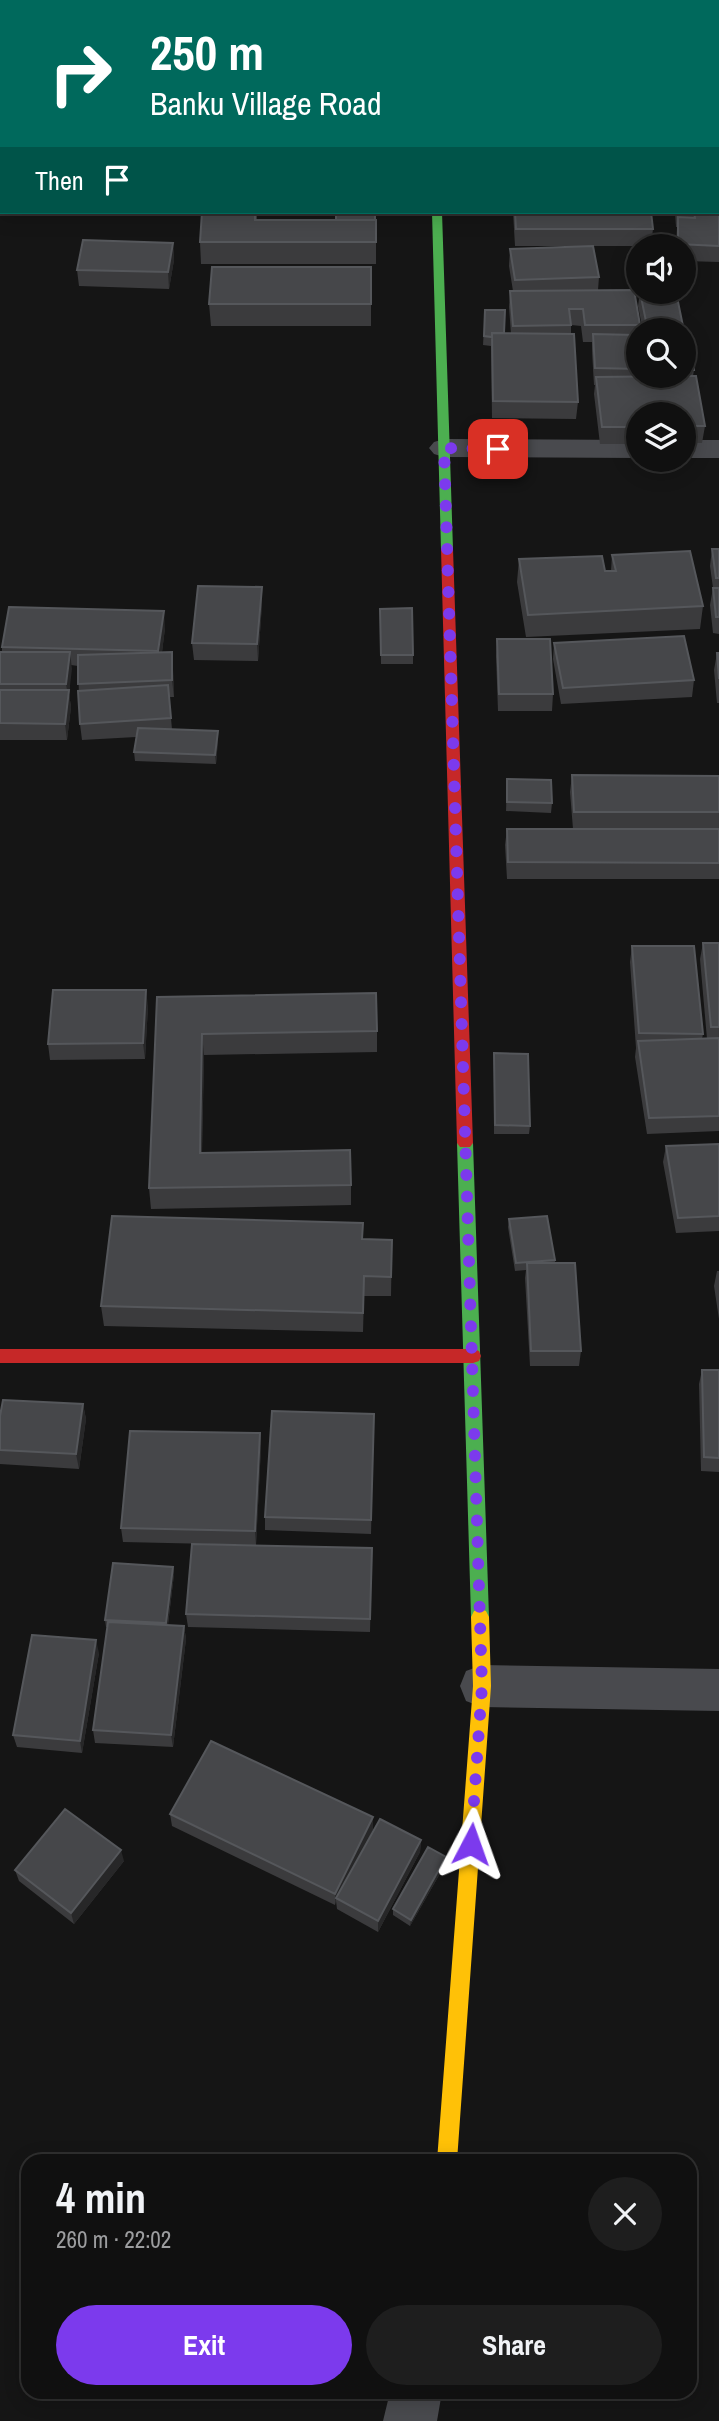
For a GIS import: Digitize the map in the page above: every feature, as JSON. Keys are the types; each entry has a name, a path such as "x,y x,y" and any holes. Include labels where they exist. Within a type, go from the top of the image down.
{"street":[{"path":"437,214 482,1686 448,2154"},
{"path":"444,448 626,449"},
{"path":"696,449 719,449"},
{"path":"0,1356 473,1356"},
{"path":"482,1686 719,1690"},
{"path":"410,2421 415,2399"}],"building":[{"path":"202,214 255,214 255,220 376,220 376,242 200,242"},
{"path":"336,214 375,214 375,220 336,220"},
{"path":"515,214 651,214 653,229 516,229"},
{"path":"694,214 719,214 719,246 696,245 696,234 678,234 678,217 695,218"},
{"path":"83,240 173,243 168,272 77,270"},
{"path":"593,246 599,277 515,280 510,249"},
{"path":"212,267 371,267 371,304 209,304"},
{"path":"626,290 626,304 636,304 639,318 626,318 626,325 585,325 583,309 569,309 571,325 513,326 510,291"},
{"path":"642,304 678,304 681,318 645,318"},
{"path":"485,310 505,310 504,333 492,333 492,337 484,336"},
{"path":"492,333 574,334 578,402 493,401"},
{"path":"593,334 626,335 626,369 595,368"},
{"path":"696,376 705,426 696,426 696,402 626,402 626,427 602,427 596,377 626,377 626,388 696,388"},
{"path":"712,549 719,549 719,578 716,578"},
{"path":"690,551 703,606 528,615 519,559 602,556 605,571 616,571 612,555"},
{"path":"198,586 262,587 257,644 192,643"},
{"path":"713,588 719,588 719,617 716,617"},
{"path":"9,607 164,611 158,651 2,647"},
{"path":"412,608 413,655 381,655 380,609"},
{"path":"684,636 694,680 563,688 554,643"},
{"path":"497,639 550,639 553,694 499,694"},
{"path":"0,652 70,652 66,684 0,684"},
{"path":"172,652 172,680 78,684 78,655"},
{"path":"168,685 171,718 80,724 78,691"},
{"path":"0,690 69,690 65,724 0,723"},
{"path":"138,728 218,731 215,755 134,752"},
{"path":"572,775 719,776 719,812 574,812"},
{"path":"507,779 551,780 552,803 507,802"},
{"path":"507,829 719,829 719,863 508,862"},
{"path":"703,943 719,943 719,1027 711,1027"},
{"path":"632,946 694,946 703,1034 639,1033"},
{"path":"53,990 146,990 143,1043 48,1044"},
{"path":"376,993 377,1031 202,1034 200,1153 350,1150 351,1185 149,1188 157,997"},
{"path":"719,1038 719,1116 649,1118 638,1041"},
{"path":"494,1053 528,1054 530,1126 495,1125"},
{"path":"719,1144 719,1216 678,1218 666,1146"},
{"path":"112,1216 363,1223 362,1239 392,1240 391,1277 364,1276 363,1313 101,1306"},
{"path":"547,1216 555,1260 516,1263 509,1219"},
{"path":"527,1263 575,1263 581,1351 531,1351"},
{"path":"702,1370 719,1370 719,1458 704,1457"},
{"path":"3,1400 83,1404 76,1454 0,1450"},
{"path":"272,1411 374,1414 371,1520 265,1517"},
{"path":"130,1431 260,1433 255,1531 121,1528"},
{"path":"192,1544 372,1548 370,1619 186,1614"},
{"path":"113,1563 173,1567 166,1623 105,1620"},
{"path":"108,1622 184,1626 171,1735 93,1730"},
{"path":"32,1635 96,1640 80,1741 13,1735"},
{"path":"211,1741 373,1817 335,1894 170,1814"},
{"path":"65,1809 121,1850 71,1913 15,1870"},
{"path":"380,1819 421,1840 378,1921 336,1898"},
{"path":"428,1847 446,1857 411,1920 393,1909"}],"traffic: fast":[{"path":"437,214 447,549"},
{"path":"465,1143 480,1617"}],"traffic: slow":[{"path":"448,2154 482,1686 480,1617"}],"traffic: jam":[{"path":"447,549 465,1143"},
{"path":"0,1356 473,1356"}],"route":[{"path":"471,1844 482,1686 444,448 498,449"}]}
